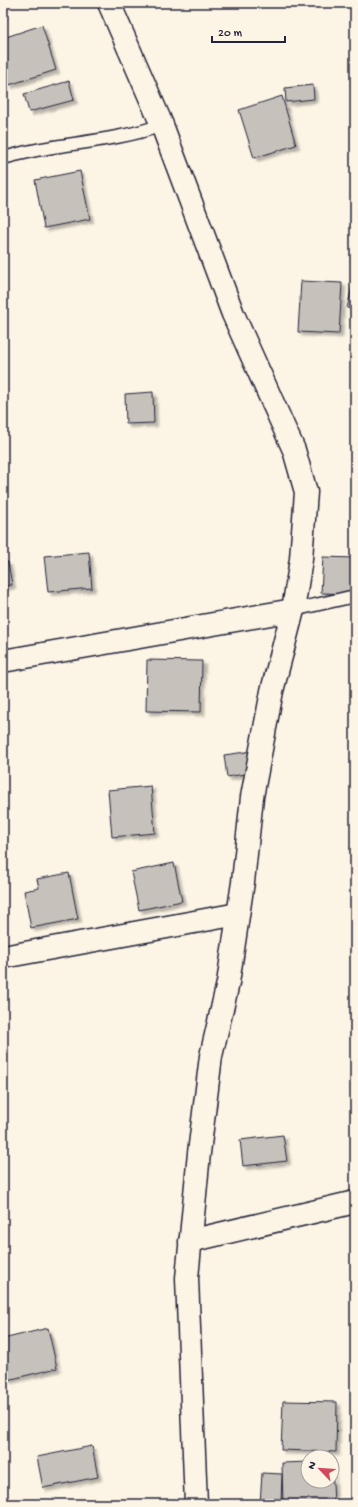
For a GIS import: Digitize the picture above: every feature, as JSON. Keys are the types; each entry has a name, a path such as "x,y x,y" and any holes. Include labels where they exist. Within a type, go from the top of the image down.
{"street":[{"path":"109,3 162,125 233,314 294,450 306,492 301,559 293,610 272,691 252,797 228,983 211,1056 190,1240 187,1278 196,1504"},
{"path":"3,661 293,610"},
{"path":"3,957 238,914"},
{"path":"190,1240 355,1202"}],"lane":[{"path":"3,158 40,149 102,140 162,125"},
{"path":"293,610 355,596"}],"building":[{"path":"42,25 56,70 9,85 3,64 3,38"},
{"path":"69,81 74,100 29,112 24,94"},
{"path":"313,85 314,99 286,102 285,88"},
{"path":"282,96 296,145 254,158 239,110"},
{"path":"80,171 90,219 44,228 35,180"},
{"path":"355,274 355,310 347,308"},
{"path":"301,281 342,283 339,334 298,332"},
{"path":"153,392 154,423 126,424 125,394"},
{"path":"89,552 92,588 48,592 44,556"},
{"path":"323,557 355,558 354,594 321,593"},
{"path":"3,562 8,562 12,585 3,587"},
{"path":"147,660 202,661 201,712 146,711"},
{"path":"253,751 256,772 227,777 224,755"},
{"path":"151,786 155,833 112,837 108,790"},
{"path":"174,863 182,901 139,910 131,872"},
{"path":"69,873 78,919 31,928 24,891 39,888 37,879"},
{"path":"283,1135 287,1161 243,1166 240,1140"},
{"path":"48,1328 57,1368 8,1380 3,1357 3,1339"},
{"path":"283,1401 337,1402 336,1449 281,1450"},
{"path":"92,1446 98,1477 43,1488 37,1457"},
{"path":"300,1462 300,1489 333,1489 334,1504 283,1504 282,1463"},
{"path":"262,1473 282,1474 281,1504 260,1504"}]}
